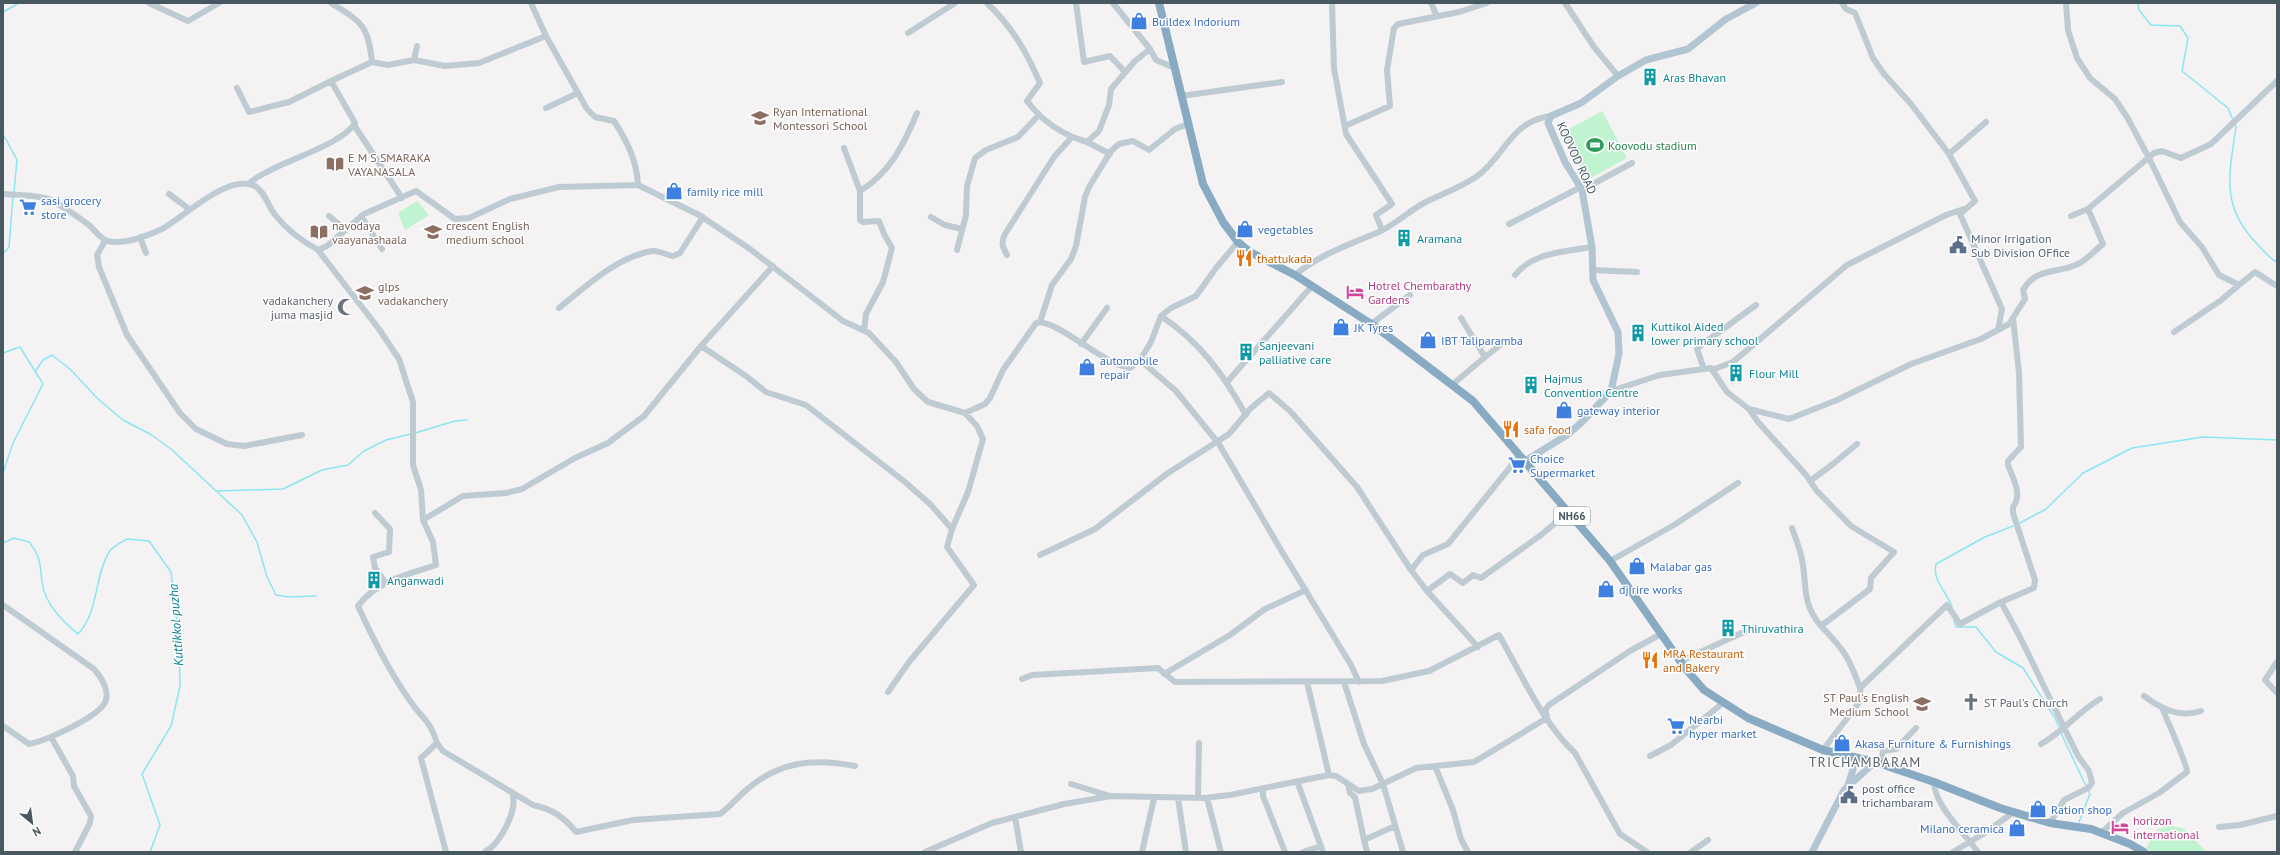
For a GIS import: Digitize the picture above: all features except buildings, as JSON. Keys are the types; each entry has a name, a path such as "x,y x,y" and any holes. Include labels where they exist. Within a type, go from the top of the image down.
{"highway":[{"name":"NH66","path":"1159,3 1203,184 1209,198 1238,242 1250,252 1270,264 1295,274 1371,324 1453,384 1474,402 1610,561 1680,661 1704,690 1767,728 1823,750 1878,764 1934,782 2014,812 2050,823 2091,829 2144,852"}],"main road":[{"name":"KOOVOD ROAD","path":"1611,391 1619,354 1618,332 1593,280 1592,247 1582,188 1565,162 1550,131 1548,123 1551,116 1581,103 1618,76 1646,60 1688,49 1726,19 1756,3"},
{"path":"1523,458 1567,435 1582,422 1611,391"},
{"path":"1812,852 1852,774 1853,757"},
{"path":"1844,790 1878,764"}],"street":[{"path":"149,3 188,21 219,3"},
{"path":"331,3 359,20 365,30 370,44 372,62"},
{"path":"531,3 546,36 587,109 595,117 614,121 626,140 638,172 638,185"},
{"path":"908,33 955,3"},
{"path":"987,3 1003,18 1027,53 1040,83 1027,101 1038,116 1072,137 1088,142 1110,154"},
{"path":"1076,3 1084,62 1110,56 1125,72"},
{"path":"1113,3 1150,49 1156,60 1175,68"},
{"path":"1332,3 1334,68 1346,134 1392,204 1376,215 1382,230"},
{"path":"1431,3 1437,16"},
{"path":"1345,126 1390,106 1388,70 1394,28 1398,24 1408,20 1467,10 1487,3"},
{"path":"1565,3 1594,47 1618,76"},
{"path":"1611,391 1660,375 1704,369 1712,370 1733,362 1847,265 1946,215 1965,208 1975,201 1949,154 1911,104 1884,74 1874,58 1855,13 1846,9 1842,3"},
{"path":"2066,3 2068,30 2077,58 2090,78 2114,99 2149,158 2180,222 2202,247 2219,275 2239,285"},
{"path":"237,88 249,112 289,102 372,62 388,65 414,60 445,66 479,63 546,36"},
{"path":"414,60 418,46"},
{"path":"1088,142 1099,131 1109,105 1111,89 1135,61 1150,49"},
{"path":"331,81 355,120 354,125 402,198"},
{"path":"2071,216 2088,209 2154,153 2162,151 2181,158 2211,144 2277,81"},
{"path":"1181,96 1282,82"},
{"path":"546,108 578,93"},
{"path":"860,191 869,186 899,154 917,113"},
{"path":"957,250 966,215 967,186 975,158 986,150 1018,137 1038,116"},
{"path":"1295,274 1309,262 1382,230 1423,204 1459,188 1484,172 1512,136 1529,123 1542,117 1551,116"},
{"path":"1949,154 1986,122"},
{"path":"1040,322 1052,285 1071,259 1089,187 1110,154 1118,144 1133,141 1149,150 1175,129 1188,124"},
{"path":"3,194 50,200 89,226 105,241 116,242 140,237 162,229 210,195 225,189 248,184 266,171 337,138 354,125"},
{"path":"1006,255 1002,248 1005,234 1054,157 1072,137"},
{"path":"844,148 860,191 857,221 879,221 892,248 883,282 866,314 864,330"},
{"path":"1509,224 1632,163"},
{"path":"248,184 256,187 263,194 274,215 288,228 318,250 379,329 398,360 413,402 413,465 421,490 422,520 433,542 436,565 392,580 380,586 365,595 358,606 368,630 409,699 428,720 437,743 443,751 533,805 550,809 568,822 576,832 633,820 720,814 731,807 746,791 788,766 821,760 855,766"},
{"path":"318,250 326,246 361,216 416,191 455,219 469,218 510,199 559,187 638,185 703,217 773,266 843,321 864,330 896,362 921,397 941,407 965,413 977,426 983,439 968,492 952,529 947,547 974,585 909,662 888,692"},
{"path":"170,194 189,209"},
{"path":"1860,688 1947,605 1960,624 2001,602 2034,588 2035,580 2013,513 2013,507 2018,501 2018,492 2008,465 2008,461 2021,447 2019,373 2012,319 2002,309 1961,218 1960,214 1965,208"},
{"path":"1712,370 1727,392 1749,408 1789,419 1837,400 1910,364 1981,339 1998,330 2012,319 2025,299 2023,290 2029,280 2043,273 2078,264 2103,244 2088,209"},
{"path":"329,216 346,230"},
{"path":"361,216 382,249"},
{"path":"559,308 588,285 624,260 654,250 673,256 680,252 703,217"},
{"path":"931,217 944,225 962,229"},
{"path":"140,237 146,253"},
{"path":"105,241 97,255 100,267 127,335 180,412 196,429 227,444 244,446 302,435"},
{"path":"965,413 984,404 990,398 1003,370 1036,323 1040,322 1051,325 1122,368 1130,368 1140,360 1151,342 1161,316 1171,308 1196,296 1216,268 1238,242"},
{"path":"1515,274 1521,267 1547,255 1592,247"},
{"path":"422,520 463,496 506,493 522,489 575,458 608,443 644,416 701,346 773,266"},
{"path":"1593,270 1637,272"},
{"path":"2174,332 2220,301 2255,272 2277,286"},
{"path":"1227,382 1312,286"},
{"path":"1371,324 1410,295"},
{"path":"1704,369 1697,349 1756,305"},
{"path":"1081,344 1107,308"},
{"path":"1998,330 2002,309"},
{"path":"1161,316 1196,342 1236,394 1246,415"},
{"path":"1461,318 1485,357"},
{"path":"1453,384 1503,343"},
{"path":"701,346 746,376 766,392 806,405 905,482 930,504 952,529"},
{"path":"1140,360 1176,391 1218,442 1280,550 1351,664 1358,682"},
{"path":"1040,555 1095,529 1168,473 1218,442 1229,434 1269,393 1274,396 1357,487 1411,570 1427,591 1478,647"},
{"path":"1749,408 1758,422 1810,480 1816,490 1851,526 1894,552 1871,578 1870,589 1821,626"},
{"path":"1810,480 1833,464 1857,444"},
{"path":"1411,570 1423,555 1448,544 1523,458"},
{"path":"1610,561 1674,525 1738,482"},
{"path":"1427,591 1450,574 1463,583 1473,576 1481,578 1540,535 1568,512"},
{"path":"375,514 390,529 389,552 373,557 375,568 383,579 380,586"},
{"path":"1792,528 1801,556 1806,600 1811,613 1841,647 1851,661 1860,688 1861,700 1823,750"},
{"path":"1164,674 1230,635 1265,609 1306,590"},
{"path":"2001,602 2021,639 2062,731 2088,771 2092,783 2088,788 2064,800 2050,823"},
{"path":"3,605 75,653 102,678 106,689 106,702 87,718 51,737 29,744 3,726"},
{"path":"1680,661 1746,631"},
{"path":"1547,718 1545,710 1549,705 1630,651 1661,634"},
{"path":"1022,679 1032,675 1158,668 1175,682 1382,681 1429,670 1478,647 1499,635 1547,718 1565,743 1575,753 1620,834 1647,852"},
{"path":"2277,662 2265,680 2277,693"},
{"path":"1308,682 1328,775"},
{"path":"1344,682 1364,744 1383,784 1403,852"},
{"path":"2144,696 2163,710 2190,715 2201,712"},
{"path":"2041,744 2062,731 2089,705 2100,699"},
{"path":"1650,756 1670,745 1723,702"},
{"path":"2101,833 2123,813 2159,793 2187,772 2188,767 2177,746 2163,710"},
{"path":"925,852 992,823 1064,804 1112,796 1207,798 1328,775 1336,776 1359,791 1372,789 1416,768 1474,762 1547,718"},
{"path":"1878,764 1883,750 1896,749 1916,728"},
{"path":"51,737 73,776 74,786 91,816 90,823 75,852"},
{"path":"437,743 421,758 446,852"},
{"path":"1198,798 1199,743"},
{"path":"1435,766 1453,810 1461,839 1468,852"},
{"path":"1297,781 1322,849 1303,852"},
{"path":"1934,782 1934,789 1942,806 1978,852"},
{"path":"1071,784 1112,796"},
{"path":"1348,784 1350,793 1355,797 1367,852"},
{"path":"1263,788 1264,796 1285,852"},
{"path":"485,852 499,840 508,820 513,804 512,792"},
{"path":"1142,852 1154,798"},
{"path":"1178,798 1186,852"},
{"path":"1207,798 1221,852"},
{"path":"1953,852 2014,812"},
{"path":"2219,826 2240,825 2277,816"},
{"path":"1014,817 1021,852"},
{"path":"1364,840 1395,826"},
{"path":"1691,852 1708,840"}],"green space":[{"name":"Koovodu stadium","path":"1602,111 1627,158 1587,180 1562,133"},
{"path":"417,201 429,215 405,230 398,213"},
{"path":"2172,826 2185,829 2206,852 2152,852 2146,848 2158,829"}],"waterway":[{"name":"Kuttikkol puzha","path":"3,12 19,3"},
{"path":"2138,3 2139,10 2151,25 2180,26 2188,38 2182,71 2228,108 2233,120"},
{"path":"2235,124 2236,127 2230,176 2230,190 2233,204 2238,218 2247,232 2267,255 2277,262"},
{"name":"Kuttikkol puzha","path":"3,134 17,160 14,192"},
{"name":"Kuttikkol puzha","path":"3,254 9,247 13,196"},
{"name":"Kuttikkol puzha","path":"3,353 20,347 43,384 13,443 3,473"},
{"path":"35,372 43,360 52,355 70,369 98,399 123,420 150,434 171,449 242,515 257,542 267,577 276,595 289,597 316,596"},
{"path":"415,433 455,421 467,420"},
{"path":"217,491 283,489 322,470 348,465 364,451 386,440 411,434"},
{"path":"2020,523 2046,509 2083,473 2132,448 2203,437 2277,440"},
{"path":"1952,607 1936,576 1936,564 1985,537 2013,526"},
{"name":"Kuttikkol puzha","path":"3,543 14,538 29,542 37,555 42,584 50,604 58,615 78,634 90,615 104,562 109,552 118,544 127,539 149,541 171,572 179,639 180,686 171,726 142,774 160,825 150,852"},
{"path":"1954,620 1956,627 1976,627 1996,652 2023,668 2055,718 2060,729"},
{"path":"2061,733 2086,786"},
{"path":"2079,822 2090,794 2088,790"}],"place":[{"name":"Buildex Indorium","path":"1139,21"},
{"name":"Aras Bhavan","path":"1650,77"},
{"name":"Ryan International Montessori School","path":"760,118"},
{"name":"Koovodu stadium","path":"1595,145"},
{"name":"E M S SMARAKA VAYANASALA","path":"335,164"},
{"name":"family rice mill","path":"674,191"},
{"name":"sasi grocery store","path":"28,207"},
{"name":"vegetables","path":"1245,229"},
{"name":"navodaya vaayanashaala","path":"319,232"},
{"name":"crescent English medium school","path":"433,232"},
{"name":"Aramana","path":"1404,238"},
{"name":"Minor Irrigation Sub Division OFfice","path":"1958,245"},
{"name":"thattukada","path":"1244,258"},
{"name":"Hotrel Chembarathy Gardens","path":"1355,292"},
{"name":"glps vadakanchery","path":"365,293"},
{"name":"vadakanchery juma masjid","path":"346,307"},
{"name":"JK Tyres","path":"1341,327"},
{"name":"Kuttikol Aided lower primary school","path":"1638,333"},
{"name":"IBT Taliparamba","path":"1428,340"},
{"name":"Sanjeevani palliative care","path":"1246,352"},
{"name":"automobile repair","path":"1087,367"},
{"name":"Flour Mill","path":"1736,373"},
{"name":"Hajmus Convention Centre","path":"1531,385"},
{"name":"gateway interior","path":"1564,410"},
{"name":"safa food","path":"1511,429"},
{"name":"Choice Supermarket","path":"1517,465"},
{"name":"Malabar gas","path":"1637,566"},
{"name":"Anganwadi","path":"374,580"},
{"name":"dj rire works","path":"1606,589"},
{"name":"Thiruvathira","path":"1728,628"},
{"name":"MRA Restaurant and Bakery","path":"1650,660"},
{"name":"ST Paul's Church","path":"1971,702"},
{"name":"ST Paul's English Medium School","path":"1922,704"},
{"name":"Nearbi hyper market","path":"1676,726"},
{"name":"Akasa Furniture & Furnishings","path":"1842,743"},
{"name":"post office trichambaram","path":"1849,795"},
{"name":"Ration shop","path":"2038,809"},
{"name":"horizon international","path":"2120,827"},
{"name":"Milano ceramica","path":"2017,828"}],"district":[{"name":"TRICHAMBARAM","path":"1865,762"}]}
